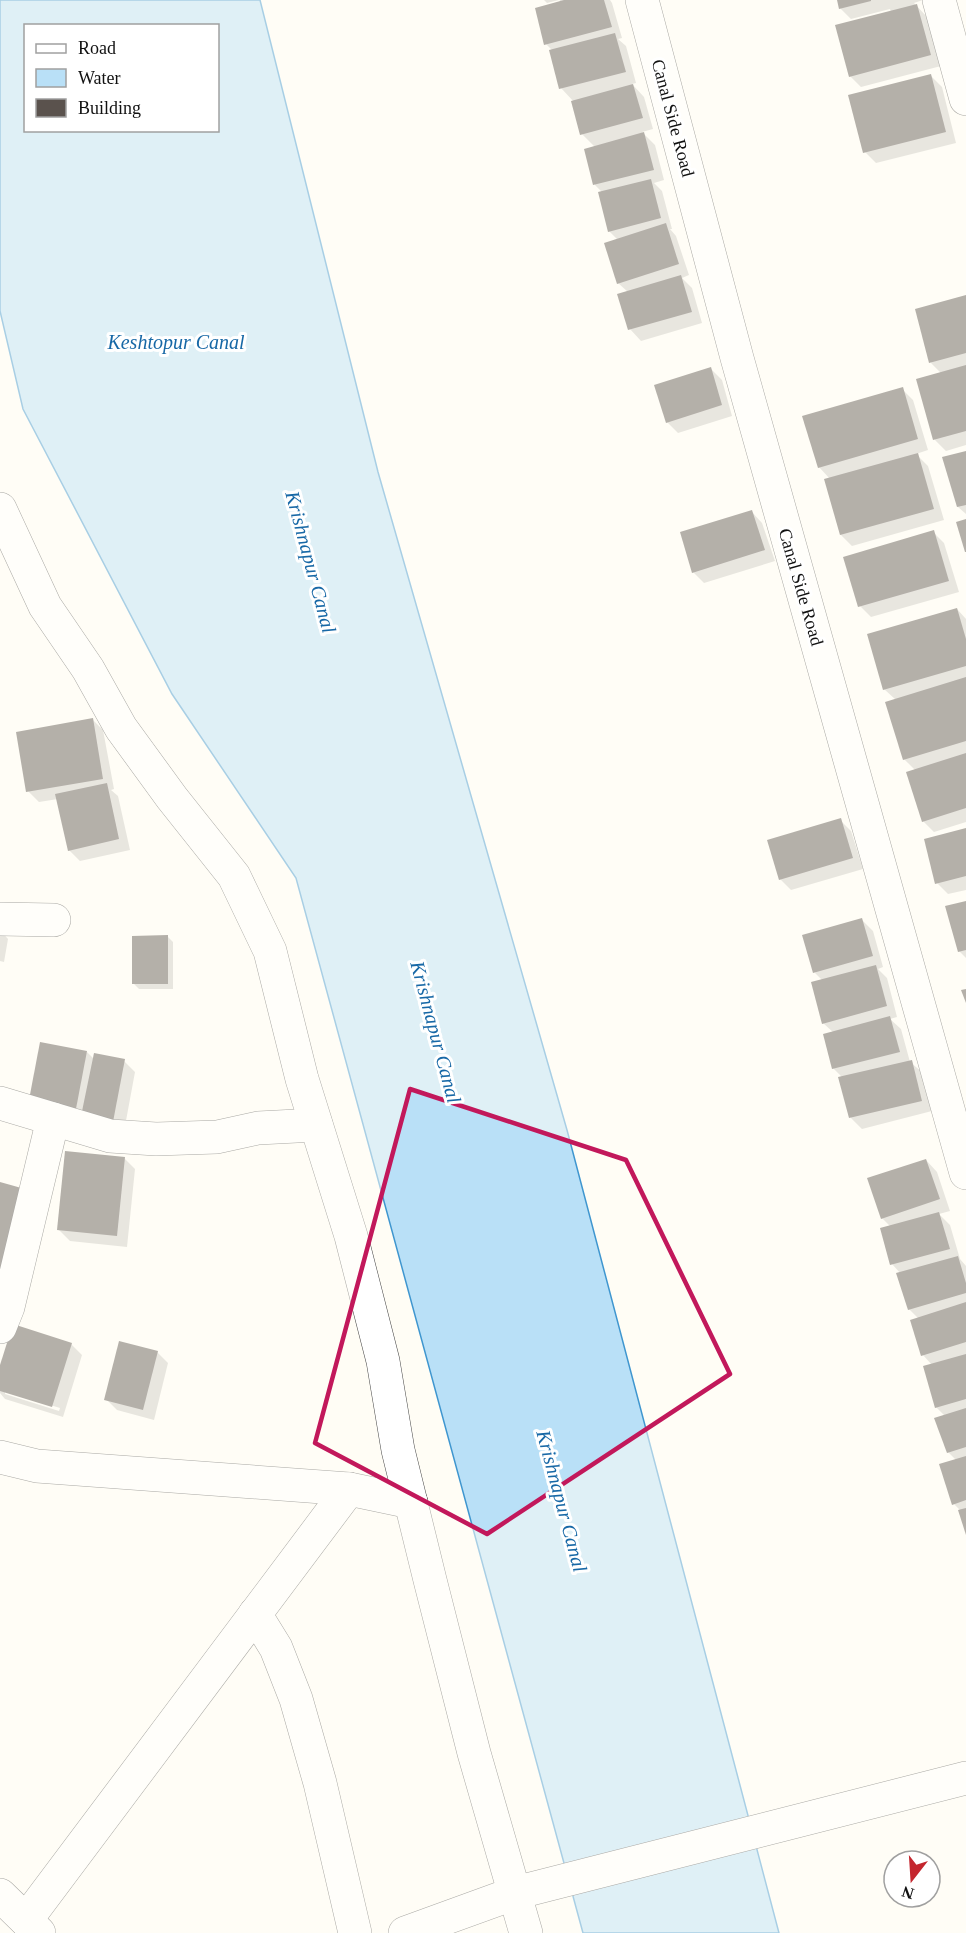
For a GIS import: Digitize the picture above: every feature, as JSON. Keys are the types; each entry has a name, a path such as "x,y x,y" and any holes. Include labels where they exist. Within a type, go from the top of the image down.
{"street":[{"name":"Canal Side Road","path":"642,0 740,369 966,1173"},
{"path":"939,0 966,99"},
{"path":"0,509 45,606 88,669 121,728 172,798 234,876 270,951 302,1079 351,1236 380,1350 398,1450 474,1753 526,1933"},
{"path":"0,919 54,920"},
{"path":"0,1103 110,1136 156,1139 217,1137 258,1128 316,1125"},
{"path":"0,1328 8,1307 53,1119"},
{"path":"0,1457 37,1466 349,1489 411,1502"},
{"path":"0,1895 33,1927 255,1614 349,1489"},
{"path":"255,1614 276,1648 296,1699 320,1784 355,1933"},
{"path":"405,1933 515,1893 963,1779"}],"highlighted area":[{"path":"410,1089 626,1160 730,1374 487,1534 315,1443"}],"water":[{"name":"Keshtopur Canal","path":"0,0 260,0 378,472 567,1130 779,1933 583,1933 296,878 172,694 23,409 0,311"}],"building":[{"path":"564,0 604,0 612,27 544,45 535,8"},
{"path":"837,0 871,0 871,1 839,9"},
{"path":"917,4 931,55 849,77 835,25"},
{"path":"615,33 626,72 559,89 549,50"},
{"path":"931,74 946,132 863,153 848,95"},
{"path":"633,84 643,118 580,135 571,101"},
{"path":"644,132 654,170 593,185 584,149"},
{"path":"651,179 661,218 608,232 598,192"},
{"path":"666,223 679,264 617,284 604,243"},
{"path":"681,275 692,312 628,330 617,294"},
{"path":"966,295 966,353 929,363 915,309"},
{"path":"966,365 966,431 933,440 916,379"},
{"path":"711,367 722,405 666,423 654,385"},
{"path":"903,387 918,439 818,468 802,416"},
{"path":"966,451 966,505 957,507 942,457"},
{"path":"918,453 934,509 840,535 824,479"},
{"path":"752,510 765,550 692,573 680,532"},
{"path":"966,519 966,552 965,552 956,522"},
{"path":"934,530 949,581 858,607 843,557"},
{"path":"957,608 966,639 966,666 883,690 867,634"},
{"path":"966,677 966,741 903,760 885,702"},
{"path":"93,718 103,779 26,792 16,732"},
{"path":"966,753 966,808 922,822 906,772"},
{"path":"107,783 119,839 68,851 55,794"},
{"path":"841,818 853,858 779,880 767,840"},
{"path":"966,828 966,876 935,884 924,839"},
{"path":"966,901 966,950 958,952 945,906"},
{"path":"862,918 873,956 813,973 802,935"},
{"path":"168,935 168,984 132,984 132,936"},
{"path":"876,965 887,1006 822,1024 811,982"},
{"path":"966,989 966,1003 961,990"},
{"path":"890,1016 900,1052 832,1069 823,1034"},
{"path":"40,1042 87,1051 75,1114 28,1105"},
{"path":"94,1053 125,1059 112,1127 80,1121"},
{"path":"912,1060 922,1101 849,1118 838,1077"},
{"path":"65,1151 125,1157 117,1236 57,1230"},
{"path":"926,1159 940,1199 881,1219 867,1178"},
{"path":"0,1182 32,1191 10,1271 0,1269"},
{"path":"939,1212 950,1249 890,1265 880,1228"},
{"path":"958,1256 966,1283 966,1293 908,1310 896,1273"},
{"path":"966,1302 966,1342 921,1356 910,1320"},
{"path":"13,1324 72,1343 52,1407 0,1391 0,1365"},
{"path":"119,1341 158,1351 143,1410 104,1400"},
{"path":"966,1354 966,1399 935,1408 923,1366"},
{"path":"966,1408 966,1447 947,1453 934,1418"},
{"path":"966,1456 966,1500 952,1505 939,1464"},
{"path":"966,1508 966,1535 958,1510"}],"water label":[{"name":"Krishnapur Canal","path":"311,562"},
{"name":"Krishnapur Canal","path":"436,1032"},
{"name":"Krishnapur Canal","path":"562,1501"}]}
